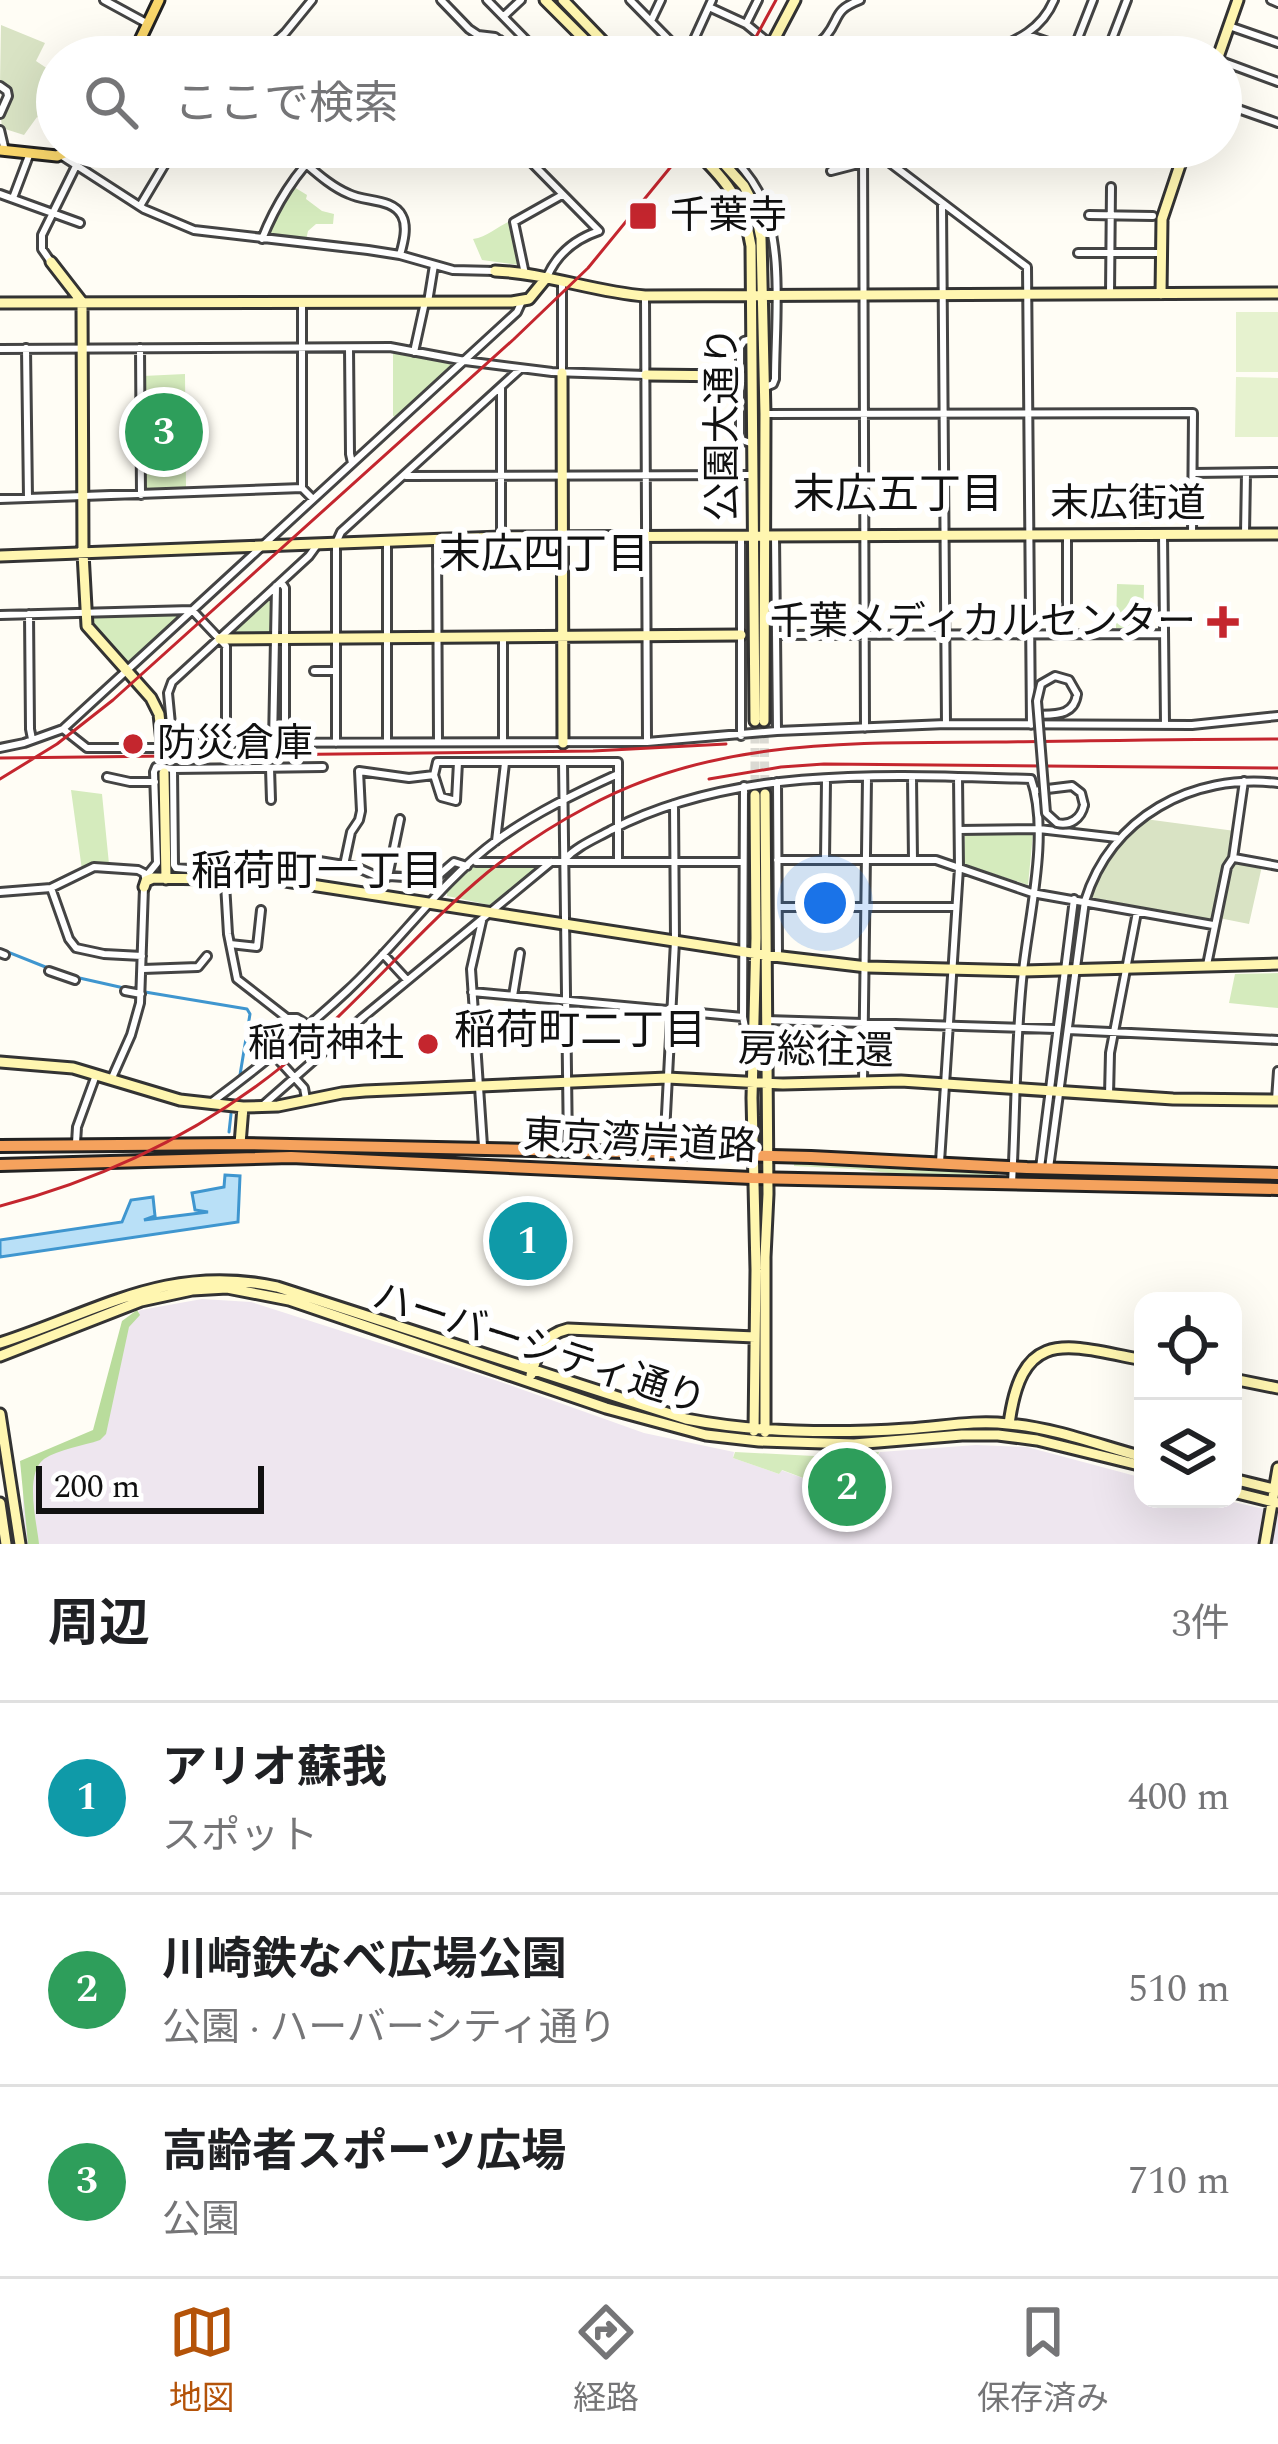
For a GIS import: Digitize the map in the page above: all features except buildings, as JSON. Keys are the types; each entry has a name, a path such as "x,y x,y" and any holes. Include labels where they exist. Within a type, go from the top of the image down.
{"highway":[{"name":"東京湾岸道路","path":"0,1146 483,1149 1278,1174"},
{"name":"東京湾岸道路","path":"0,1165 291,1157 752,1178 1278,1190"}],"main road":[{"path":"142,36 159,0"},
{"path":"3,151 36,154"}],"street":[{"path":"104,0 148,24"},
{"path":"282,36 312,0"},
{"path":"454,0 443,4 469,29 489,36"},
{"path":"487,0 523,36"},
{"path":"504,16 521,0"},
{"path":"545,0 581,36"},
{"path":"563,0 598,36"},
{"path":"630,0 666,36"},
{"path":"651,21 661,0"},
{"path":"746,24 758,0"},
{"path":"777,36 795,0"},
{"path":"827,36 843,8 860,0"},
{"path":"1024,36 1048,14 1054,0"},
{"path":"1079,36 1094,0"},
{"path":"1113,36 1127,0"},
{"path":"1226,36 1238,0"},
{"path":"696,36 711,3 761,36"},
{"path":"1229,26 1278,43"},
{"path":"1028,34 1033,36"},
{"path":"1242,68 1278,82"},
{"path":"0,86 8,96 0,114"},
{"path":"1242,110 1278,123"},
{"path":"0,130 3,151"},
{"path":"13,198 30,153"},
{"path":"75,168 41,241 44,254 82,302 85,612 92,633 156,707 163,745"},
{"path":"79,168 140,206 194,230 400,255 453,270 525,274 616,294 1278,293"},
{"path":"140,206 163,168"},
{"path":"262,239 283,196 304,168"},
{"path":"312,168 349,195 398,211 404,218 400,255"},
{"path":"0,748 63,729 517,313 574,241 598,231 537,168"},
{"name":"公園大通り","path":"712,168 742,209 764,296 752,339 753,475 764,536"},
{"name":"公園大通り","path":"729,168 754,206 761,238 765,414 759,721"},
{"path":"742,168 769,219 774,250 764,296"},
{"path":"831,171 843,168"},
{"path":"863,168 865,728"},
{"path":"895,168 1027,266 1031,720"},
{"path":"1161,294 1162,219 1179,168"},
{"path":"1110,294 1111,187"},
{"path":"0,194 80,223"},
{"path":"525,274 514,222 562,195"},
{"path":"942,202 946,724"},
{"path":"1089,215 1153,216"},
{"path":"1078,253 1161,253"},
{"path":"414,352 434,265"},
{"path":"562,283 563,743"},
{"path":"645,296 647,742"},
{"path":"302,302 302,488 313,499"},
{"path":"0,303 522,302"},
{"path":"752,339 740,344 739,376 740,438 752,444"},
{"path":"349,347 352,463"},
{"path":"0,349 391,347 562,373 739,376"},
{"path":"26,348 28,498"},
{"path":"140,348 141,495"},
{"path":"336,743 336,543 341,532 521,368"},
{"path":"501,387 501,537"},
{"path":"765,414 1193,413 1192,534"},
{"path":"1193,473 1278,472"},
{"path":"1245,533 1246,473"},
{"path":"402,476 753,475"},
{"path":"0,499 302,488"},
{"name":"末広街道","path":"0,556 501,537 1278,533"},
{"path":"1066,534 1067,634"},
{"path":"1163,534 1165,725"},
{"path":"741,536 741,736"},
{"path":"764,536 776,635 777,731"},
{"path":"437,539 439,741"},
{"path":"387,541 387,742"},
{"path":"163,745 172,682 318,544"},
{"path":"273,743 285,588 278,584"},
{"path":"0,615 192,610 226,646 226,743"},
{"path":"29,614 32,739"},
{"path":"776,635 1163,634"},
{"path":"220,639 741,635"},
{"path":"502,636 502,741"},
{"path":"281,637 285,742"},
{"path":"314,671 336,671"},
{"path":"1031,720 1050,715 1059,714 1070,710 1077,700 1074,685 1065,677 1054,676 1039,688 1037,701 1038,712 1040,735 1045,782 1044,799 1044,806 1051,818 1063,824 1076,819 1083,809 1081,793 1072,786 1064,785 1050,788 1036,791"},
{"path":"63,729 87,748 178,743 563,743 1031,720 1165,725 1278,716"},
{"path":"458,762 456,801 441,796 434,775 437,762 458,762 505,763 618,762 618,862"},
{"path":"563,762 568,1152"},
{"path":"496,841 505,763"},
{"path":"107,778 130,782 164,775 323,767"},
{"path":"270,768 271,800"},
{"path":"344,865 361,812 358,771 409,778 434,775"},
{"path":"209,1105 311,1023 496,841 563,798 619,774"},
{"path":"164,775 166,879"},
{"path":"164,775 174,865 189,869 192,879"},
{"path":"145,884 157,863 164,775"},
{"path":"912,777 913,860"},
{"path":"940,1164 959,868 958,777"},
{"path":"564,860 573,850 618,826 674,804 743,786 867,778 1031,779 1039,829 1018,1028 1012,1185"},
{"path":"863,1083 867,778"},
{"path":"825,860 826,779"},
{"path":"1054,1092 1068,1030 1085,901 1100,865 1119,838 1144,816 1192,790 1244,781 1278,783"},
{"path":"1206,967 1227,867 1233,858 1244,781"},
{"path":"777,782 778,956"},
{"path":"743,786 742,862 766,1020 766,1430 759,1442"},
{"path":"759,1442 754,1429 752,1060 760,795"},
{"path":"664,1153 675,941 674,804"},
{"path":"388,877 400,819"},
{"path":"959,830 1039,829 1119,838"},
{"path":"1233,858 1278,866"},
{"path":"334,1043 311,1023 287,1018 241,985 234,973 224,867 307,859 388,877 439,875 454,862 742,862"},
{"path":"777,860 936,860 1033,893 1213,926"},
{"path":"261,1106 551,862"},
{"path":"0,892 51,888 94,867 138,869 144,874 141,992 131,1035 111,1079"},
{"path":"145,884 166,879 279,880 486,915 866,967 1076,970 1278,964"},
{"path":"51,888 76,948 142,956"},
{"path":"1045,1168 1056,1030 1074,899"},
{"path":"778,907 955,907"},
{"path":"230,944 256,946 261,910"},
{"path":"1109,1095 1113,1032 1137,912"},
{"path":"483,1149 471,969 486,915"},
{"path":"513,996 520,952"},
{"path":"752,1060 743,1017 754,953"},
{"path":"383,954 407,980"},
{"path":"142,969 198,967 208,956"},
{"path":"49,971 75,980"},
{"path":"125,992 141,992"},
{"path":"472,992 743,1017"},
{"path":"282,1049 287,1018"},
{"path":"766,1020 1056,1030"},
{"path":"1068,1030 1278,1040"},
{"path":"274,1055 304,1088 306,1099"},
{"name":"房総往還","path":"0,1062 74,1068 180,1100 243,1107 365,1091 667,1078 767,1084 945,1084 1277,1100"},
{"path":"1277,1100 1278,1071"},
{"path":"76,1146 77,1127 96,1075"},
{"path":"240,1144 243,1107"},
{"name":"ハーバーシティ通り","path":"0,1343 154,1288 239,1280 278,1287 706,1435 759,1442 854,1444 1008,1430 1134,1464"},
{"name":"ハーバーシティ通り","path":"0,1356 141,1301 192,1289 226,1288 289,1300 686,1419 766,1430 852,1432 967,1423 1066,1434 1134,1454"},
{"path":"531,1375 545,1340 568,1329 754,1336"},
{"path":"1008,1430 1018,1380 1031,1362 1048,1351 1076,1347 1134,1358"},
{"path":"1242,1381 1278,1388"},
{"path":"0,1414 20,1544"},
{"path":"1264,1544 1278,1468"},
{"path":"1242,1483 1276,1496"},
{"path":"1242,1493 1276,1496"},
{"path":"0,1503 6,1544"}],"shaded area":[{"path":"202,1299 251,1302 644,1433 734,1452 733,1458 862,1500 880,1452 976,1445 1027,1447 1134,1476 1134,1508 1242,1508 1242,1504 1278,1512 1278,1544 27,1544 23,1461 96,1432 123,1321 141,1310"}],"green space":[{"path":"1,25 36,39 36,118 24,135 2,128 10,95 0,83"},
{"path":"294,187 322,211 334,214 333,224 316,224 306,240 266,235 282,202"},
{"path":"510,221 519,265 482,260 473,239"},
{"path":"1236,312 1278,312 1278,372 1236,372"},
{"path":"393,354 453,362 454,367 397,418 393,416"},
{"path":"185,374 186,488 147,490 143,487 143,376"},
{"path":"1236,377 1278,378 1278,437 1235,437"},
{"path":"1117,584 1144,585 1143,628 1116,628"},
{"path":"273,597 274,628 235,633 234,629"},
{"path":"177,613 179,617 132,661 126,661 92,619 95,615"},
{"path":"71,790 102,794 109,864 82,870"},
{"path":"1145,819 1235,831 1212,923 1093,899 1091,893 1110,851"},
{"path":"965,834 1033,834 1028,885 964,864"},
{"path":"476,864 537,865 537,870 494,906 447,896"},
{"path":"1232,864 1262,866 1249,924 1219,918"},
{"path":"1278,973 1278,1008 1229,1003 1235,974"},
{"path":"794,1163 998,1173 998,1178 921,1177"},
{"path":"137,1310 140,1315 129,1327 106,1434 50,1456 38,1466 33,1499 39,1544 28,1544 20,1461 93,1430 122,1321"},
{"path":"735,1452 814,1456 879,1452 862,1500 782,1470 779,1474 733,1458"}],"water":[{"path":"225,1175 240,1176 238,1222 0,1257 0,1240 122,1222 131,1200 153,1197 155,1216 144,1220 208,1212 195,1210 192,1193 224,1187"}],"waterway":[{"path":"281,643 281,733"},
{"path":"0,949 48,968"},
{"path":"75,977 124,988"},
{"path":"145,992 247,1009 240,1075"},
{"path":"229,1132 231,1114"}],"tunnel":[{"path":"755,721 755,795"},
{"path":"764,721 765,793"}],"railway":[{"path":"756,36 776,0"},
{"path":"0,779 57,744 113,700 514,339 588,268 670,168"},
{"path":"0,1206 126,1162 241,1097 311,1042 488,872 561,821 636,784 735,756 838,745 1278,739"},
{"path":"0,758 593,751 726,744"},
{"path":"709,779 824,764 1278,768"}],"place":[{"name":"千葉寺","path":"643,216"},
{"name":"高齢者スポーツ広場","path":"164,432"},
{"name":"千葉メディカルセンター","path":"1223,622"},
{"name":"防災倉庫","path":"133,744"},
{"name":"稲荷神社","path":"428,1044"},
{"name":"アリオ蘇我","path":"528,1241"},
{"name":"川崎鉄なべ広場公園","path":"847,1487"}],"district":[{"name":"末広五丁目","path":"898,495"},
{"name":"末広四丁目","path":"544,555"},
{"name":"稲荷町一丁目","path":"317,872"},
{"name":"稲荷町二丁目","path":"580,1031"}]}
